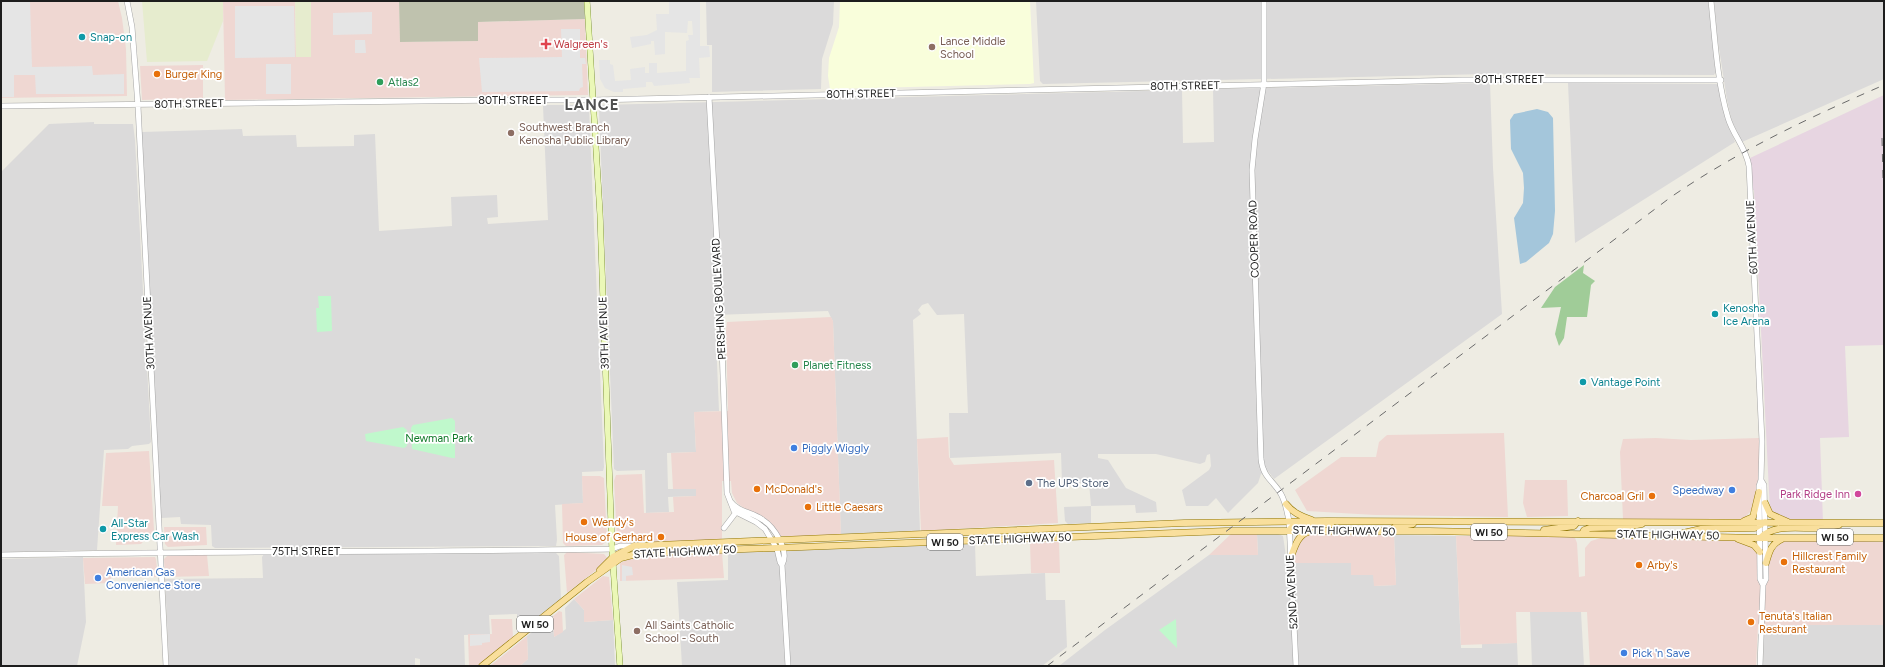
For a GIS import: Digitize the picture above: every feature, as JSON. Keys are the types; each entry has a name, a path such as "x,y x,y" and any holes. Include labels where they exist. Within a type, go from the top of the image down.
{"main road":[{"name":"39TH AVENUE","path":"587,1 600,214 612,548 620,666"},
{"path":"1741,522 1753,517 1759,492"},
{"path":"1765,503 1768,512 1790,522"},
{"path":"1286,504 1298,514 1315,521"},
{"path":"1236,531 1252,527 1282,525 1289,521"},
{"name":"STATE HIGHWAY 50","path":"482,666 587,582 620,553 634,546 1184,523 1289,521 1741,522 1762,524 1790,522 1884,523"},
{"path":"1289,530 1293,526 1319,526 1345,521"},
{"path":"1512,533 1566,528 1574,526 1578,521"},
{"path":"1390,532 1395,527 1426,522"},
{"path":"1582,534 1584,530 1590,528 1626,528 1655,522"},
{"path":"1764,536 1789,528 1822,528 1850,523"},
{"path":"1673,535 1701,529 1748,529 1762,524"},
{"name":"STATE HIGHWAY 50","path":"613,560 632,554 776,547 1289,530 1884,538"},
{"path":"1290,559 1298,540 1304,533 1310,531"},
{"path":"1729,536 1750,543 1760,552"},
{"path":"1766,563 1771,548 1775,542 1786,537"}],"street":[{"name":"30TH AVENUE","path":"127,1 132,27 138,106 166,666"},
{"name":"COOPER ROAD","path":"1264,1 1264,83 1254,153 1252,213 1257,298 1256,338 1261,459 1266,477"},
{"name":"60TH AVENUE","path":"1711,1 1721,80 1728,117 1746,155 1749,166 1762,441 1762,480 1764,484 1765,503 1762,524"},
{"name":"80TH STREET","path":"1,106 138,106 594,100 1264,83 1531,79 1721,80"},
{"name":"PERSHING BOULEVARD","path":"709,97 721,317 727,489 730,501 737,510 764,520 775,539 784,547 784,560 782,565"},
{"name":"52ND AVENUE","path":"1266,477 1279,491 1286,504 1289,521 1296,666"},
{"name":"60TH AVENUE","path":"1760,666 1763,586 1766,579 1764,536 1759,492 1759,486 1762,480"},
{"path":"724,528 737,510"},
{"name":"60TH AVENUE","path":"1763,586 1760,579 1760,552 1764,536"},
{"name":"PERSHING BOULEVARD","path":"775,539 782,565 788,666"},
{"name":"75TH STREET","path":"1,556 612,548 620,546 634,546"},
{"path":"612,548 620,553 632,554"}],"shaded area":[{"path":"1,1 118,1 126,49 127,96 1,98"},
{"path":"1,1 30,1 32,67 92,66 93,75 124,74 124,94 36,94 35,75 14,75 14,97 1,97"},
{"path":"142,1 223,1 223,21 207,61 147,62"},
{"path":"223,1 295,1 296,57 311,57 311,1 399,1 400,42 477,41 478,22 585,19 588,95 225,100"},
{"path":"295,1 311,1 311,57 296,57"},
{"path":"399,1 584,1 585,19 478,22 478,41 400,42"},
{"path":"700,1 700,46 709,46 710,57 699,58 700,78 689,78 690,83 654,86 652,82 646,82 646,87 623,89 623,92 614,92 605,88 600,79 599,60 610,60 610,64 613,65 615,81 631,80 630,69 645,67 645,73 649,73 649,63 657,63 657,73 686,71 686,41 689,40 688,35 693,35 692,21 688,21 687,33 665,32 665,54 655,55 654,41 651,41 651,44 632,48 630,37 647,35 657,30 656,14 669,14 669,2"},
{"path":"706,1 834,1 833,24 822,59 821,89 712,92 712,45 707,45"},
{"name":"Lance Middle School","path":"840,1 1030,1 1034,83 830,89 828,76 829,58 839,27"},
{"path":"1036,1 1708,1 1717,70 1714,75 1487,74 1043,84 1040,81"},
{"path":"1714,1 1884,1 1884,79 1742,142 1732,122 1727,100 1717,35"},
{"path":"235,6 294,6 295,57 235,58"},
{"path":"372,12 372,34 333,35 333,13"},
{"path":"561,29 580,29 580,58 585,58 586,64 582,64 583,87 580,88 579,91 482,92 479,58 562,57"},
{"path":"355,40 365,40 366,53 355,53"},
{"path":"266,64 291,64 291,94 266,94"},
{"path":"203,65 203,98 142,100 140,66"},
{"path":"1490,83 1493,168 1502,314 1274,479 1268,471 1261,474 1258,483 1228,513 1216,498 1208,506 1186,506 1182,490 1209,470 1211,466 1210,454 1207,455 1205,462 1200,464 1156,454 1098,454 1098,458 1108,460 1126,488 1156,502 1157,512 1136,513 1135,505 1091,506 1089,483 1062,483 1061,453 950,458 949,413 968,413 964,314 937,315 928,303 922,305 918,310 921,314 913,320 920,532 841,536 833,322 828,311 715,315 719,411 694,412 696,452 667,453 668,489 696,489 696,496 668,497 669,512 646,513 645,470 617,471 614,469 599,110 601,105 1182,90 1183,143 1214,142 1213,89"},
{"path":"1568,83 1719,85 1727,120 1735,142 1575,243"},
{"path":"1884,95 1884,345 1845,346 1849,437 1820,438 1823,522 1791,522 1770,511 1754,190 1750,158"},
{"path":"586,105 589,107 604,467 603,471 582,472 583,503 555,505 556,546 215,548 212,546 211,525 181,524 180,517 161,518 141,143 142,132 242,129 243,136 296,135 297,147 354,146 354,135 375,134 379,231 452,226 451,197 497,195 498,217 487,218 488,224 548,220 543,106"},
{"path":"94,122 94,124 133,124 151,442 149,444 132,446 128,449 104,450 97,550 1,552 1,172 49,124"},
{"path":"831,317 833,321 841,536 778,536 774,530 737,503 732,493 731,481 722,481 722,538 720,541 620,544 617,539 614,481 616,475 642,474 644,513 674,512 673,497 696,496 696,489 673,489 671,453 696,452 694,412 728,411 727,322"},
{"path":"1504,433 1508,517 1375,515 1307,511 1295,490 1341,457 1376,457 1379,442 1387,435"},
{"path":"948,437 949,457 954,465 1054,460 1058,523 921,531 917,439"},
{"path":"1656,438 1691,440 1759,438 1761,501 1742,520 1623,519 1620,452 1623,439"},
{"path":"149,451 154,530 141,544 116,545 118,506 102,506 106,453"},
{"path":"582,476 600,476 604,478 607,541 602,545 566,546 563,543 562,504 583,503"},
{"path":"1525,480 1567,480 1568,516 1527,517 1523,503"},
{"path":"1091,506 1091,523 1068,524 1065,521 1064,507"},
{"path":"164,527 206,527 207,545 168,547 165,544"},
{"path":"1231,534 1257,534 1258,555 1209,555"},
{"path":"1257,534 1278,534 1283,536 1287,563 1351,563 1374,575 1374,586 1396,585 1394,535 1456,536 1461,648 1482,648 1482,644 1517,643 1518,666 1059,666 1105,630 1209,555 1258,555"},
{"path":"1298,534 1394,535 1396,585 1374,586 1373,575 1351,575 1351,563 1293,563 1294,539"},
{"path":"1456,536 1571,536 1575,538 1577,543 1579,577 1585,576 1585,548 1591,541 1604,537 1752,540 1758,542 1761,577 1767,577 1768,554 1784,537 1884,542 1884,625 1758,625 1756,666 1590,666 1587,612 1516,612 1517,643 1461,645"},
{"path":"1059,542 1060,573 1031,573 1030,543"},
{"path":"975,544 976,576 1045,573 1046,600 1065,600 1067,647 1042,666 682,666 677,582 728,580 728,552"},
{"path":"567,552 604,554 608,559 604,564 567,593 564,555"},
{"path":"556,553 559,556 561,599 520,632 517,630 517,614 489,615 490,634 464,635 465,666 420,666 420,659 415,658 415,666 169,666 165,579 263,578 262,557 264,554"},
{"path":"722,553 724,578 620,581 620,563 636,556"},
{"path":"168,555 207,555 209,576 165,577 164,559"},
{"path":"83,557 86,622 77,666 1,666 1,559"},
{"path":"155,557 158,577 111,578 109,583 85,584 83,558"},
{"path":"622,565 632,567 633,575 626,576 626,581 622,581"},
{"path":"603,576 609,577 613,620 584,622 584,610 574,599"},
{"path":"574,599 584,610 584,622 613,620 615,666 515,666 521,665 528,659 527,636 553,616 554,637 566,629 565,608"},
{"path":"559,611 562,612 563,632 554,637 553,616"},
{"path":"1530,612 1581,612 1584,666 1532,666"},
{"path":"491,619 512,619 513,637 477,666 469,666 468,634 492,634"},
{"path":"1764,625 1884,625 1884,666 1763,666"},
{"path":"490,634 490,642 482,643 482,645 470,646 470,635"},
{"path":"527,636 528,659 521,665 490,666"}],"green space":[{"path":"1584,265 1583,273 1595,281 1591,285 1587,317 1567,317 1564,338 1559,346 1555,334 1561,307 1541,308 1555,287"},
{"path":"318,296 331,296 332,331 317,332 316,308 319,308"},
{"name":"Newman Park","path":"452,418 455,421 455,458 412,449 411,428 413,425"},
{"name":"Newman Park","path":"403,427 407,430 407,446 404,448 366,441 365,434"},
{"path":"1176,619 1177,648 1159,630"}],"water":[{"path":"1537,109 1548,112 1553,118 1555,211 1553,234 1549,243 1526,262 1520,264 1514,218 1523,203 1523,173 1511,149 1510,120 1514,114"}],"railway":[{"path":"1047,666 1671,197 1696,180 1748,150 1802,122 1884,85"},
{"path":"1883,178 1882,138 1884,127"}],"place":[{"name":"Snap-on","path":"82,37"},
{"name":"Walgreen's","path":"546,44"},
{"name":"Lance Middle School","path":"932,47"},
{"name":"Burger King","path":"157,74"},
{"name":"Atlas2","path":"380,82"},
{"name":"Southwest Branch Kenosha Public Library","path":"511,133"},
{"name":"Kenosha Ice Arena","path":"1715,314"},
{"name":"Planet Fitness","path":"795,365"},
{"name":"Vantage Point","path":"1583,382"},
{"name":"Piggly Wiggly","path":"794,448"},
{"name":"The UPS Store","path":"1029,483"},
{"name":"McDonald's","path":"757,489"},
{"name":"Speedway","path":"1732,490"},
{"name":"Park Ridge Inn","path":"1858,494"},
{"name":"Charcoal Gril","path":"1652,496"},
{"name":"Little Caesars","path":"808,507"},
{"name":"Wendy's","path":"584,522"},
{"name":"All-Star Express Car Wash","path":"103,529"},
{"name":"House of Gerhard","path":"661,537"},
{"name":"Hillcrest Family Restaurant","path":"1784,562"},
{"name":"Arby's","path":"1639,565"},
{"name":"American Gas Convenience Store","path":"98,578"},
{"name":"Tenuta's Italian Resturant","path":"1751,622"},
{"name":"All Saints Catholic School - South","path":"637,631"},
{"name":"Pick 'n Save","path":"1624,653"}],"district":[{"name":"LANCE","path":"592,105"}]}
